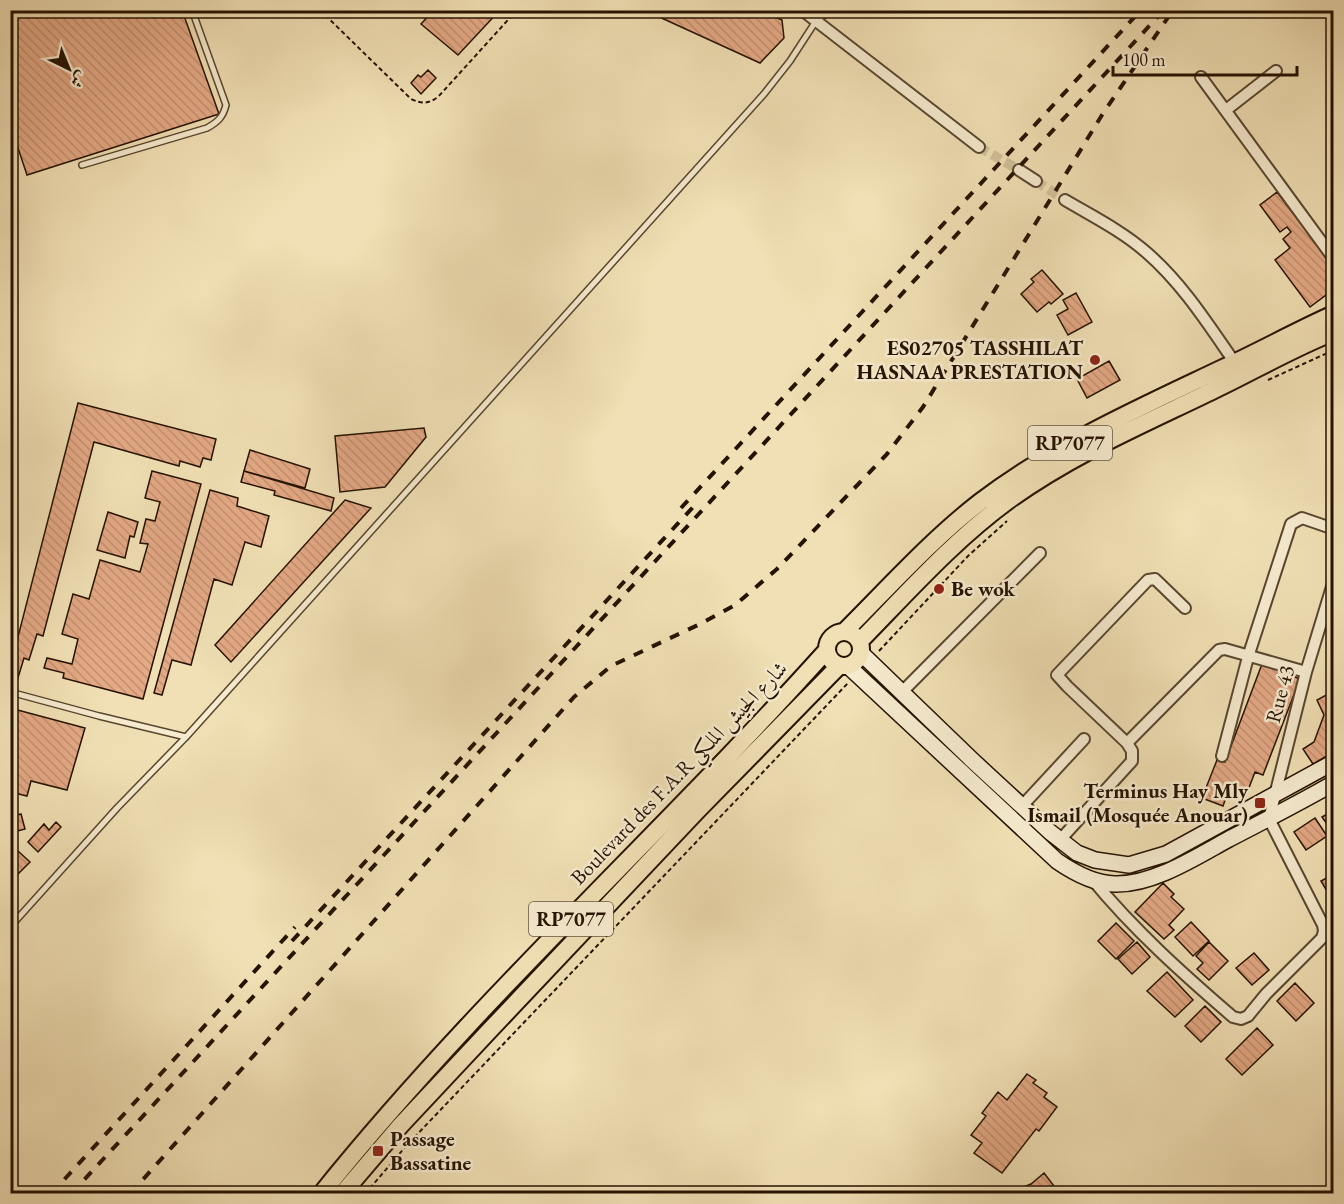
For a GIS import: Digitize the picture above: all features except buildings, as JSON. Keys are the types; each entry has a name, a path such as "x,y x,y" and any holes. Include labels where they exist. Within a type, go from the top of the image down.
{"main road":[{"name":"Boulevard des F.A.R شارع الجيش الملكي","path":"321,1194 398,1103 499,993 773,710 827,650 831,638 845,631 950,527 980,502 1031,466 1128,412 1334,314"},
{"name":"Boulevard des F.A.R شارع الجيش الملكي","path":"344,1192 400,1126 697,811 857,661 935,564 974,528 1009,500 1077,456 1334,332"},
{"path":"845,631 855,634 864,652 902,692 1022,806 1077,853 1095,860 1129,865 1166,854 1334,762"},
{"path":"827,650 832,662 848,668 1043,849 1069,869 1092,879 1112,884 1145,880 1193,859 1334,783"}],"street":[{"path":"802,10 979,147"},
{"path":"1226,110 1276,71"},
{"path":"1201,77 1334,259"},
{"path":"1019,170 1036,181"},
{"path":"1065,200 1127,238 1160,265 1180,286 1235,363"},
{"path":"1222,756 1248,657 1291,524 1302,518 1334,529"},
{"path":"902,692 1040,553"},
{"path":"1060,840 1132,761 1132,751 1127,743 1067,687 1058,675 1148,580 1155,579 1161,583 1185,608"},
{"name":"Rue 43","path":"1269,819 1306,672 1334,580"},
{"path":"1127,743 1214,654 1225,649 1306,672"},
{"path":"1022,806 1084,739"},
{"path":"1092,879 1120,911 1190,980 1233,1017 1241,1019 1248,1016 1266,994 1322,938 1324,931 1269,819"}],"lane":[{"path":"82,165 207,128 224,115 226,105 192,10"},
{"path":"10,927 117,808 186,737 764,94 790,61 816,21 831,10"},
{"path":"10,692 186,737"}],"path":[{"path":"320,10 411,99 421,103 430,103 438,97 517,10"},
{"path":"1259,384 1334,350"},
{"path":"864,652 1008,520"},
{"path":"365,1194 407,1145 848,668"}],"tunnel":[{"path":"979,147 1019,170"},
{"path":"1036,181 1065,200"}],"railway":[{"path":"681,508 1141,10"},
{"path":"71,1194 1164,10"},
{"path":"130,1194 574,697 611,666 735,605 777,569 887,454 923,407 1102,115 1173,10"},
{"path":"292,941 695,505"},
{"path":"51,1194 295,927"}],"place":[{"name":"ES02705 TASSHILAT HASNAA PRESTATION","path":"1095,360"},
{"name":"Be wok","path":"939,589"},
{"name":"Terminus Hay Mly Ismail (Mosquée Anouar)","path":"1260,803"},
{"name":"Passage Bassatine","path":"378,1151"}]}
